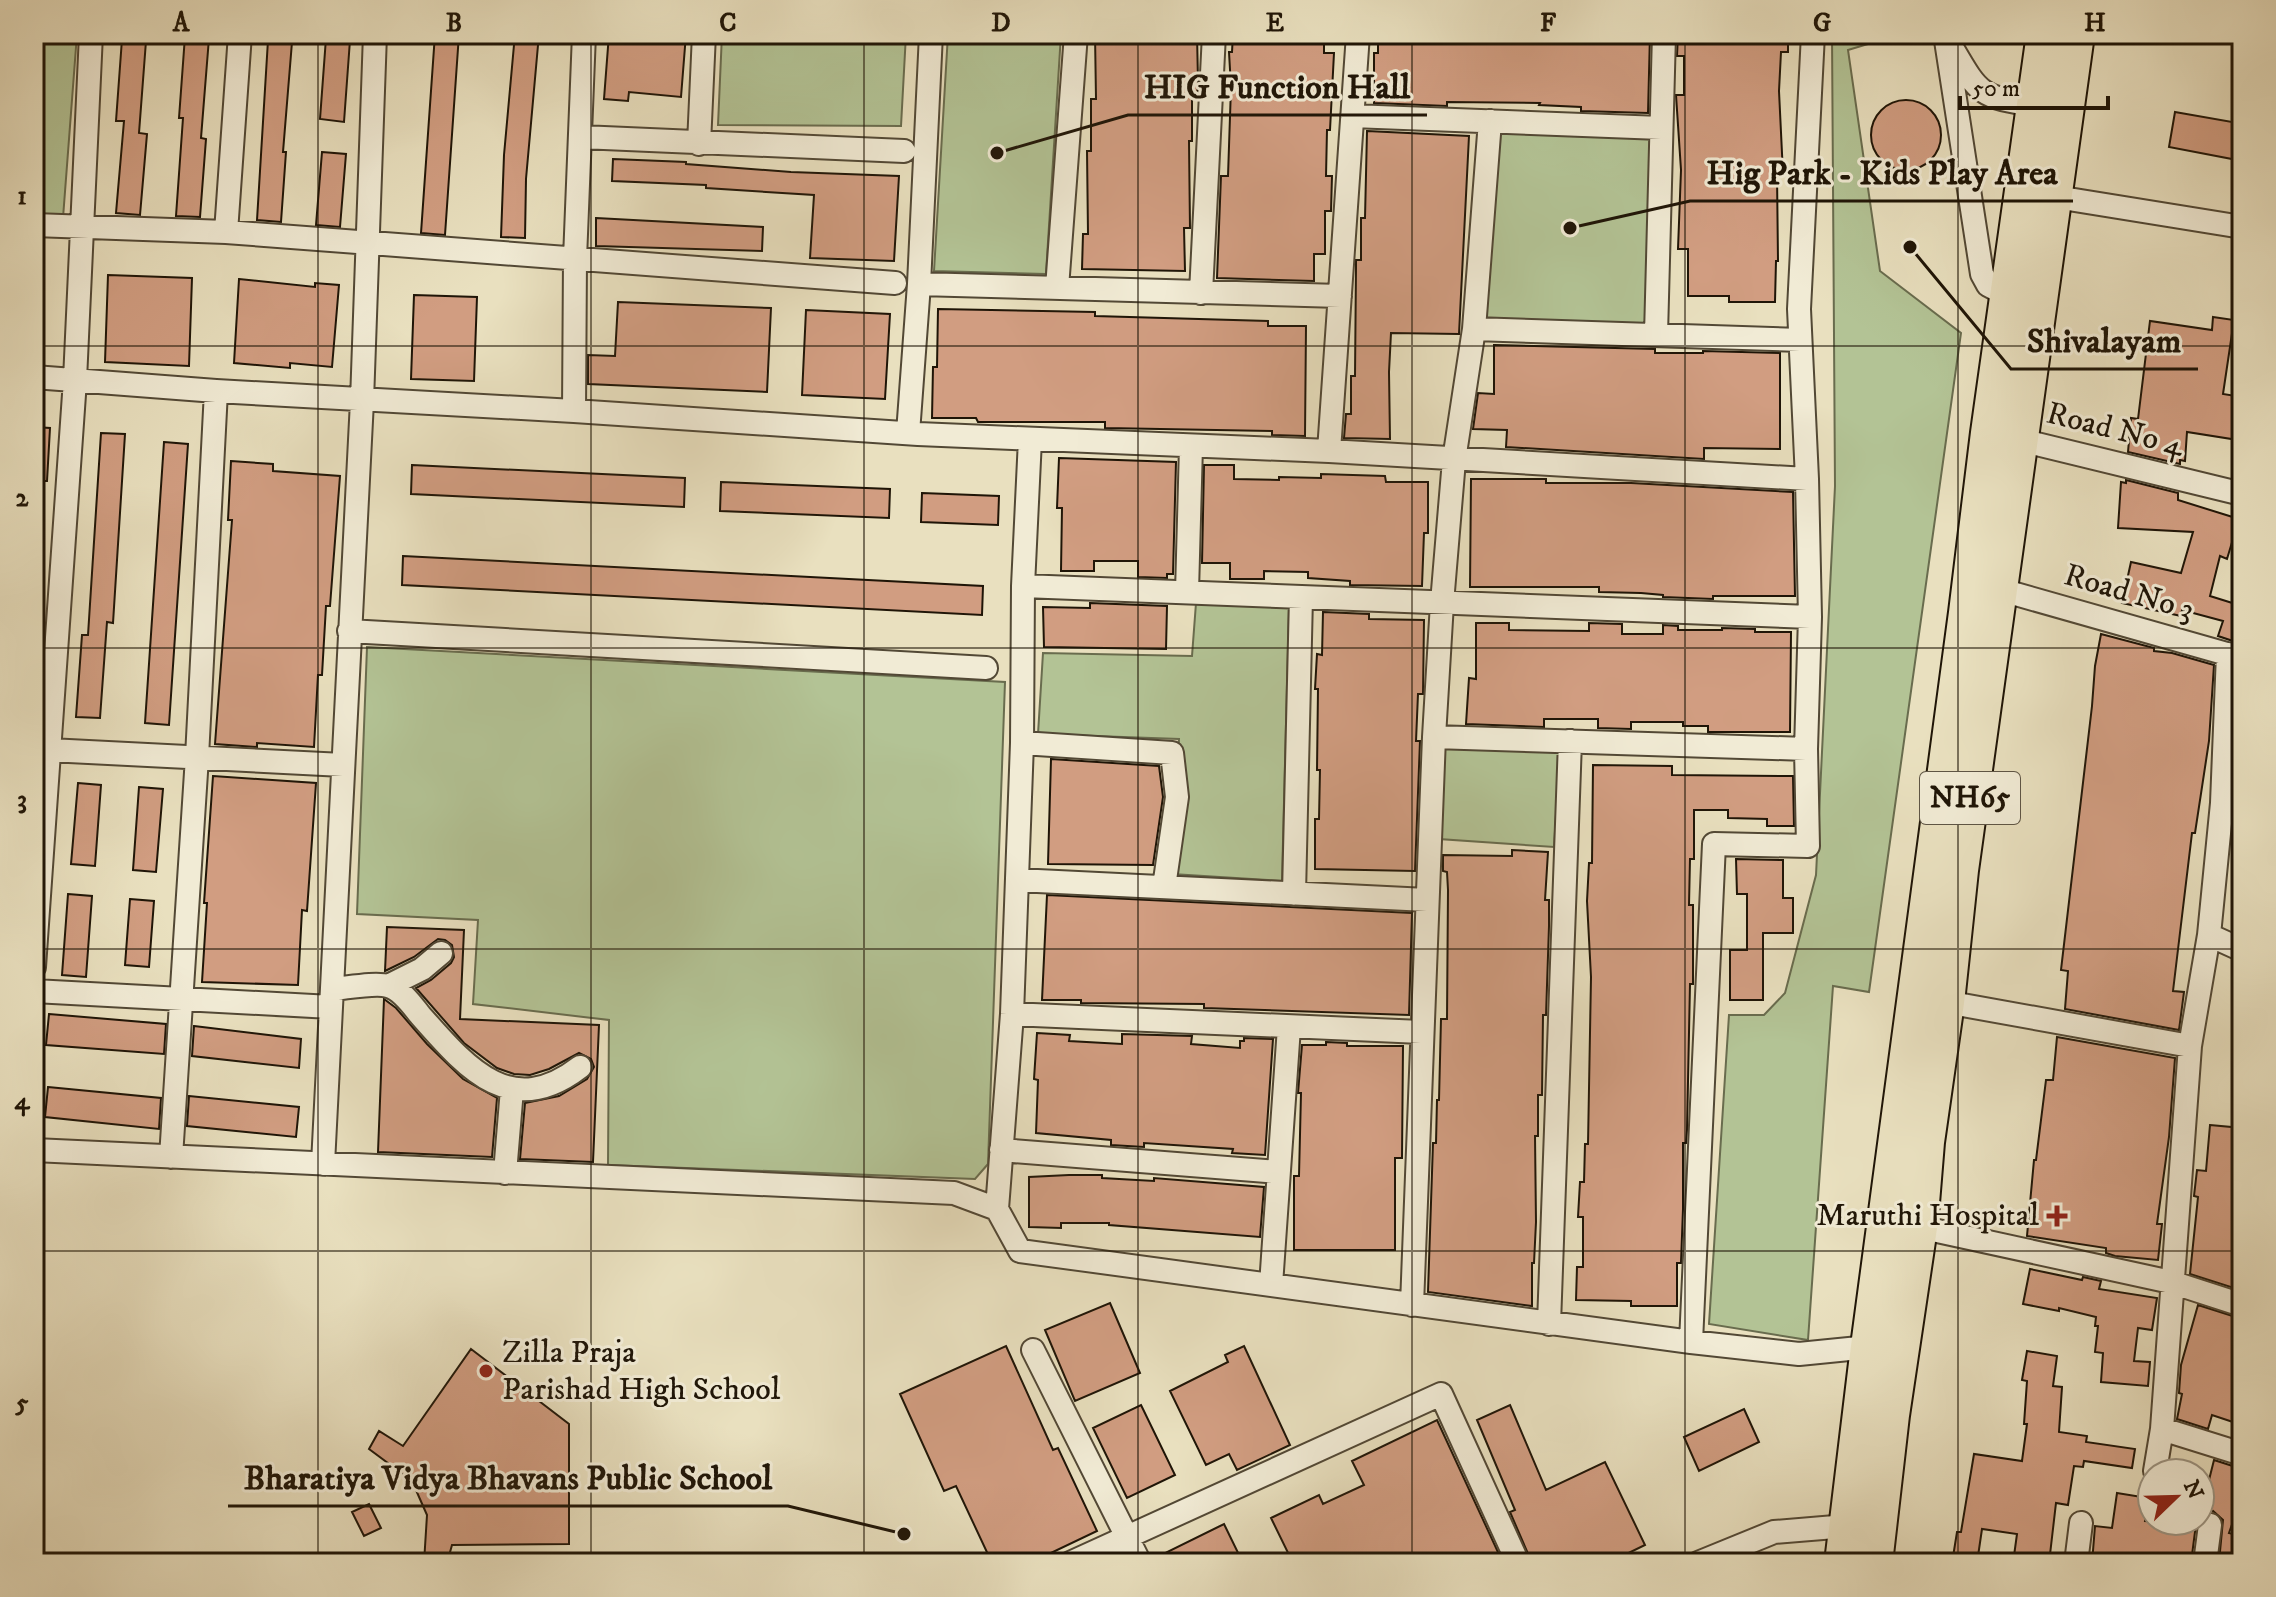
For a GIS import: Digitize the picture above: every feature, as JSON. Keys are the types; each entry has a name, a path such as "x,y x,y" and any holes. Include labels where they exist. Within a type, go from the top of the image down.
{"highway":[{"name":"NH65","path":"1843,1563 1869,1347 1953,818 2007,295 2045,34"},
{"name":"NH65","path":"1953,818 1998,589 2056,197 2076,34"},
{"name":"NH65","path":"1874,1563 1946,1002 1946,868"}],"street":[{"path":"34,967 38,863 75,380 91,34"},
{"path":"226,232 240,34"},
{"path":"323,1164 362,401 375,34"},
{"path":"574,411 575,259 584,34"},
{"path":"699,144 704,34"},
{"path":"908,433 919,284 931,34"},
{"path":"1057,288 1076,34"},
{"path":"1201,293 1214,34"},
{"path":"1329,451 1358,34"},
{"path":"1656,335 1664,34"},
{"path":"1691,1342 1714,844 1808,846 1806,749 1810,617 1799,309 1813,34"},
{"path":"1945,36 1974,86 1982,93 1992,98 2035,105"},
{"path":"1945,36 1982,274 1988,285 2007,295"},
{"path":"1352,116 1661,128"},
{"path":"1412,1305 1421,1032 1442,603 1454,460 1474,329 1490,121"},
{"path":"581,137 904,151"},
{"path":"2056,197 2242,227"},
{"path":"34,225 226,232 895,283"},
{"path":"919,284 1340,296"},
{"path":"1474,329 1800,340"},
{"path":"34,377 362,401 574,411 908,433 1329,451 1807,479"},
{"path":"171,1157 197,757 216,391"},
{"path":"1030,439 1012,1014 997,1209 1020,1251 1691,1342 1799,1354 1869,1347"},
{"name":"Road No 4","path":"2020,440 2242,494"},
{"path":"1187,592 1191,446"},
{"path":"1023,586 1810,617"},
{"name":"Road No 3","path":"1998,589 2235,656"},
{"path":"1294,894 1301,597"},
{"path":"349,631 986,668"},
{"path":"2157,1457 2162,1429 2190,1046 2232,807 2235,656"},
{"path":"1434,737 1806,749"},
{"path":"1549,1324 1570,741"},
{"path":"1022,743 1172,753 1177,797 1164,887"},
{"path":"49,750 343,765"},
{"path":"1017,880 1427,900"},
{"path":"2209,935 2242,950"},
{"path":"34,991 182,998 332,998 388,986 422,969 441,953"},
{"path":"388,986 403,996 459,1058 497,1085 528,1090 547,1087 580,1067"},
{"path":"1946,1002 2190,1046"},
{"path":"1012,1014 1421,1032"},
{"path":"1271,1285 1289,1027"},
{"path":"505,1173 512,1089"},
{"path":"34,1150 954,1193 997,1209"},
{"path":"1001,1150 1278,1172"},
{"path":"1919,1227 2171,1282 2242,1305"},
{"path":"1033,1350 1140,1563"},
{"path":"1070,1563 1441,1394 1518,1563"},
{"path":"2162,1429 2242,1454"},
{"path":"2076,1563 2081,1523"},
{"path":"1698,1563 1774,1532 1847,1526"},
{"path":"2205,1563 2208,1537"}],"green space":[{"path":"34,34 77,34 62,231 34,230"},
{"path":"722,34 906,34 901,126 718,125"},
{"path":"948,34 1061,34 1046,274 934,271"},
{"path":"1832,34 1901,34 1848,50 1880,271 1961,333 1869,992 1833,986 1808,1340 1709,1324 1729,1015 1764,1015 1785,993 1816,875 1835,486"},
{"path":"1499,131 1650,137 1646,325 1486,318"},
{"path":"1196,603 1289,606 1282,881 1172,874 1179,739 1038,734 1043,653 1192,656"},
{"path":"367,647 1005,682 988,1164 975,1179 608,1165 609,1020 473,1004 478,920 357,914"},
{"path":"1444,745 1560,752 1554,847 1439,839"}],"building":[{"path":"435,34 459,34 445,235 421,233"},
{"path":"515,34 539,34 526,179 525,238 501,237 504,155"},
{"path":"609,34 686,34 681,97 629,92 628,101 604,99"},
{"path":"1095,34 1197,34 1198,82 1197,98 1192,98 1192,141 1189,141 1190,228 1184,228 1185,271 1082,269 1083,234 1088,234 1087,151 1091,151 1091,99 1096,99"},
{"path":"1233,34 1324,34 1324,53 1334,53 1326,176 1332,176 1331,211 1325,211 1325,254 1314,254 1314,281 1217,278 1221,176 1228,176 1229,52 1232,52"},
{"path":"1378,34 1650,34 1648,113 1581,111 1581,107 1540,103 1447,102 1447,106 1374,103 1374,53 1378,53"},
{"path":"1678,34 1788,34 1788,52 1781,52 1779,91 1783,174 1777,174 1775,302 1729,302 1729,296 1688,296 1688,249 1678,249 1681,170 1676,95 1684,95 1684,56 1677,56"},
{"path":"185,36 209,38 201,138 206,139 200,217 176,216"},
{"path":"326,38 350,40 344,122 320,119"},
{"path":"122,39 146,41 139,133 147,134 140,215 116,213 124,121 116,121"},
{"path":"268,40 292,42 281,222 257,220"},
{"path":"1906,100 1931,110 1941,135 1931,160 1906,170 1881,160 1871,135 1881,110"},
{"path":"2175,112 2238,123 2232,159 2169,147"},
{"path":"1367,131 1469,136 1459,334 1391,333 1390,439 1344,438 1346,414 1351,414 1351,376 1355,376 1356,260 1361,260 1361,218 1365,218"},
{"path":"322,152 346,154 340,227 316,225"},
{"path":"613,159 791,172 899,176 894,261 810,258 814,195 706,188 706,185 612,181"},
{"path":"596,218 763,227 762,251 596,246"},
{"path":"108,275 192,278 189,366 105,362"},
{"path":"239,279 315,287 315,283 339,285 332,367 290,363 290,368 234,363"},
{"path":"414,295 477,297 474,381 411,379"},
{"path":"618,302 771,308 767,392 588,384 588,355 615,356"},
{"path":"938,309 1095,312 1095,316 1268,321 1268,326 1306,326 1305,436 1272,435 1272,431 1105,428 1105,422 978,422 976,418 932,418"},
{"path":"806,310 890,314 885,399 802,395"},
{"path":"2213,317 2234,320 2223,394 2242,397 2238,440 2187,432 2185,461 2180,460 2180,464 2128,452 2131,418 2138,419 2150,321 2212,330"},
{"path":"1494,345 1655,349 1655,353 1780,353 1780,449 1704,448 1704,459 1506,447 1507,430 1473,429 1478,393 1494,394"},
{"path":"34,427 50,428 47,481 34,481"},
{"path":"101,433 125,434 113,623 107,622 100,718 76,717 82,635 88,635"},
{"path":"164,442 188,444 169,725 145,723"},
{"path":"1059,458 1176,462 1173,574 1167,574 1167,578 1138,577 1138,561 1094,561 1094,571 1061,571 1062,508 1057,508"},
{"path":"231,461 273,464 273,471 340,476 330,606 326,606 322,675 318,675 314,747 215,744 232,520 228,520"},
{"path":"412,465 685,478 684,507 411,494"},
{"path":"1204,465 1234,465 1234,479 1321,478 1321,474 1385,476 1386,482 1428,482 1428,533 1424,533 1422,586 1350,585 1350,581 1308,578 1308,572 1264,571 1264,579 1230,579 1230,563 1202,563"},
{"path":"1471,479 1546,479 1546,483 1631,483 1793,492 1795,596 1713,596 1713,599 1599,592 1599,587 1470,587"},
{"path":"2126,480 2178,493 2178,500 2239,519 2227,559 2220,556 2210,596 2242,606 2242,644 2218,636 2223,621 2182,610 2181,616 2122,603 2131,562 2181,573 2193,532 2118,528 2121,482 2126,483"},
{"path":"721,482 890,489 889,518 720,511"},
{"path":"922,493 999,496 998,525 921,522"},
{"path":"403,556 983,586 982,615 402,585"},
{"path":"1090,603 1167,606 1166,649 1044,647 1043,607 1090,608"},
{"path":"1323,612 1369,614 1369,619 1424,620 1423,694 1418,694 1416,741 1420,741 1415,871 1315,869 1315,819 1319,819 1320,770 1317,770 1318,689 1315,689 1317,654 1322,655"},
{"path":"1476,623 1509,623 1509,630 1589,631 1589,623 1622,624 1622,634 1663,634 1663,625 1678,626 1678,630 1722,628 1791,632 1790,732 1708,732 1708,726 1683,726 1683,722 1631,722 1631,729 1598,728 1598,719 1544,719 1544,727 1466,724 1469,678 1476,679"},
{"path":"2101,634 2214,665 2209,741 2195,833 2192,833 2173,991 2184,992 2179,1030 2065,1009 2068,971 2061,970"},
{"path":"1051,759 1159,766 1163,797 1153,865 1048,864"},
{"path":"1593,765 1672,766 1672,775 1793,776 1794,826 1767,826 1767,819 1728,818 1728,810 1694,810 1694,859 1690,859 1689,905 1693,905 1693,984 1690,984 1687,1130 1686,1143 1683,1143 1683,1209 1681,1263 1677,1263 1677,1306 1631,1306 1631,1301 1576,1300 1577,1267 1583,1267 1583,1217 1578,1217 1580,1182 1584,1182 1585,1144 1588,1144 1591,977 1587,901 1589,863 1592,863"},
{"path":"213,776 316,783 307,911 302,910 298,985 202,982"},
{"path":"78,783 101,785 95,866 71,864"},
{"path":"139,787 163,789 156,872 133,870"},
{"path":"1512,850 1548,852 1545,900 1549,900 1546,1015 1543,1015 1542,1095 1538,1095 1538,1136 1535,1136 1536,1222 1532,1306 1428,1292 1441,1019 1447,1019 1448,890 1443,855 1512,856"},
{"path":"1736,859 1783,860 1783,898 1793,898 1793,933 1763,933 1763,1000 1730,1000 1730,950 1747,950 1747,894 1737,894"},
{"path":"68,894 92,896 86,977 62,975"},
{"path":"1047,895 1412,913 1409,1015 1204,1008 1204,1004 1042,1000"},
{"path":"130,899 154,901 149,967 125,965"},
{"path":"387,927 464,930 460,1019 599,1025 593,1162 520,1159 525,1103 559,1096 587,1079 594,1067 591,1059 579,1053 530,1075 497,1068 464,1043 416,988 451,963 454,957 452,945 438,939 414,957 385,971"},
{"path":"384,999 463,1079 497,1098 492,1157 378,1152"},
{"path":"49,1014 166,1024 164,1054 46,1045"},
{"path":"194,1026 301,1039 299,1068 192,1056"},
{"path":"1037,1033 1070,1035 1069,1041 1122,1044 1122,1034 1192,1036 1191,1044 1240,1048 1240,1041 1244,1038 1273,1039 1265,1155 1232,1153 1233,1149 1144,1143 1144,1147 1111,1145 1111,1140 1036,1133 1038,1080 1034,1079"},
{"path":"2057,1037 2175,1058 2169,1137 2157,1224 2162,1224 2158,1260 2115,1256 2106,1253 2106,1248 2027,1236 2046,1080 2053,1080"},
{"path":"1326,1042 1347,1043 1347,1046 1403,1046 1402,1158 1395,1158 1395,1250 1294,1250 1294,1176 1299,1176 1301,1093 1298,1093 1302,1045 1326,1045"},
{"path":"48,1087 161,1098 159,1129 45,1117"},
{"path":"189,1096 299,1107 296,1137 187,1126"},
{"path":"2210,1125 2242,1128 2240,1290 2190,1274 2198,1197 2194,1196 2197,1170 2206,1171"},
{"path":"1069,1175 1264,1187 1260,1237 1109,1223 1061,1223 1061,1228 1029,1227 1029,1177"},
{"path":"2030,1269 2101,1281 2099,1289 2157,1298 2152,1330 2138,1328 2134,1361 2150,1362 2148,1386 2101,1382 2103,1353 2095,1352 2096,1317 2023,1304"},
{"path":"1110,1303 1140,1373 1075,1401 1045,1330"},
{"path":"2198,1305 2242,1319 2242,1425 2212,1415 2208,1429 2177,1419 2182,1394 2179,1393 2181,1365"},
{"path":"1006,1346 1053,1450 1058,1448 1097,1531 1030,1563 992,1563 956,1486 944,1491 900,1394"},
{"path":"1244,1346 1290,1445 1237,1470 1229,1454 1206,1465 1170,1391 1228,1362 1225,1355"},
{"path":"471,1349 569,1424 569,1544 452,1545 447,1563 424,1563 427,1515 412,1481 369,1449 379,1431 403,1446"},
{"path":"2027,1351 2057,1356 2053,1386 2062,1387 2059,1432 2087,1436 2086,1442 2135,1449 2132,1468 2084,1461 2083,1467 2074,1466 2068,1505 2056,1503 2049,1563 2013,1563 2017,1534 1982,1529 1977,1563 1952,1563 1957,1532 1961,1532 1974,1454 2022,1461 2027,1424 2024,1424 2027,1381 2022,1380"},
{"path":"1141,1405 1175,1475 1127,1498 1093,1428"},
{"path":"1510,1405 1546,1490 1605,1462 1645,1545 1608,1563 1532,1563 1510,1512 1515,1510 1477,1420"},
{"path":"1744,1409 1759,1442 1699,1471 1684,1437"},
{"path":"1437,1420 1503,1563 1293,1563 1271,1518 1319,1495 1323,1504 1364,1485 1352,1461"},
{"path":"2216,1461 2242,1469 2242,1496 2229,1533 2242,1536 2242,1563 2219,1562 2223,1520 2216,1514"},
{"path":"2117,1493 2136,1496 2136,1537 2194,1537 2191,1563 2092,1563 2095,1526 2112,1528"},
{"path":"369,1504 381,1528 364,1536 352,1512"},
{"path":"1224,1524 1243,1563 1154,1563 1153,1559"}],"place":[{"name":"HIG Function Hall","path":"997,153"},
{"name":"Hig Park - Kids Play Area","path":"1570,228"},
{"name":"Shivalayam","path":"1910,247"},
{"name":"Maruthi Hospital","path":"2057,1216"},
{"name":"Zilla Praja Parishad High School","path":"486,1371"},
{"name":"Bharatiya Vidya Bhavans Public School","path":"904,1534"}]}
